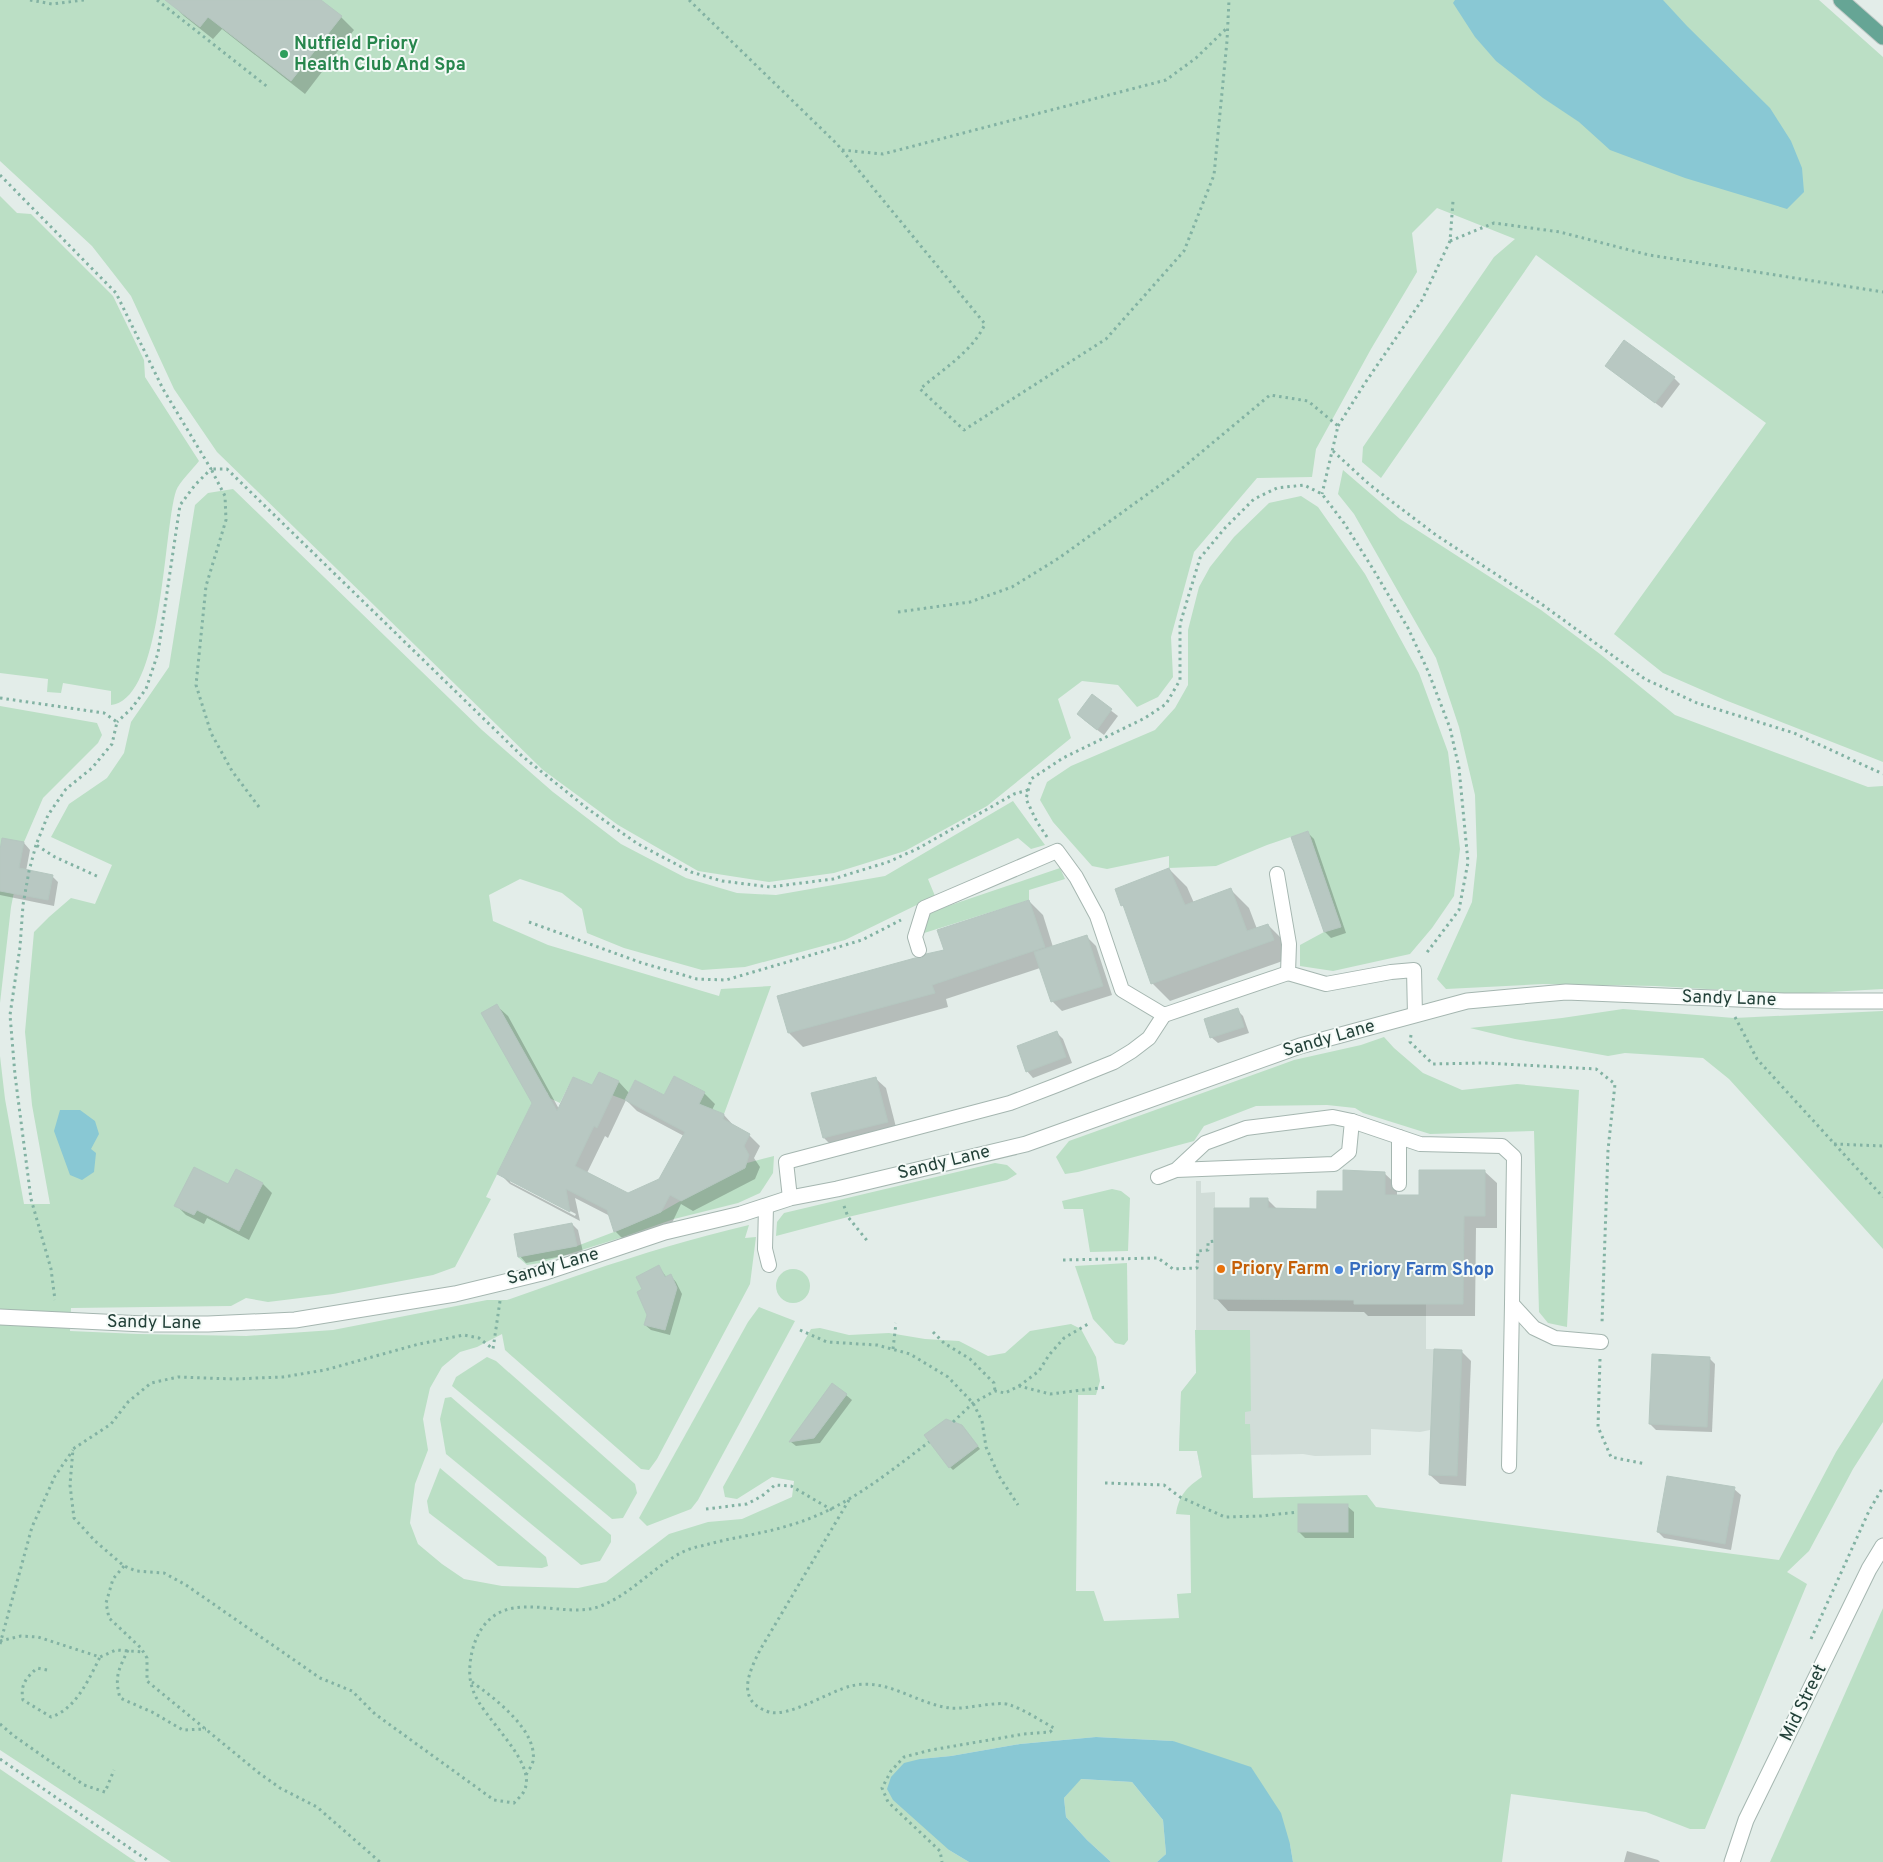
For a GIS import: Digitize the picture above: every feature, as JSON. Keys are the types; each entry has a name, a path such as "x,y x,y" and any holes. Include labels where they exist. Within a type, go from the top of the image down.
{"main road":[{"path":"1841,0 1883,37"}],"street":[{"name":"Sandy Lane","path":"0,1317 153,1324 208,1324 295,1320 446,1295 546,1272 665,1232 741,1214 790,1198 837,1190 1026,1144 1300,1046 1467,1001 1566,992 1726,999 1883,1001"},
{"name":"Mid Street","path":"1732,1862 1746,1820 1883,1546"}],"lane":[{"path":"919,950 915,937 924,908 1057,851 1076,877 1096,916 1122,990 1164,1015"},
{"path":"1277,874 1289,944 1288,973"},
{"path":"790,1198 786,1162 1010,1103 1114,1062 1149,1038 1164,1015 1288,973 1326,984 1391,972 1414,970 1415,1015"},
{"path":"1158,1178 1176,1170 1205,1143 1246,1128 1333,1117 1352,1121 1420,1144 1502,1146 1514,1157 1510,1466"},
{"path":"1176,1170 1334,1164 1349,1152 1352,1121"},
{"path":"1399,1137 1399,1184"},
{"path":"766,1206 765,1249 769,1265"},
{"path":"1512,1304 1534,1328 1555,1338 1601,1342"}],"path":[{"path":"30,0 52,4 84,0"},
{"path":"157,0 270,88"},
{"path":"688,0 841,150 985,324 968,349 920,389 964,430 1106,339 1184,251 1214,175 1229,0"},
{"path":"841,150 883,154 1166,80 1196,58 1228,27"},
{"path":"0,175 116,293 163,389 225,496 226,520 206,586 196,685 211,733 232,771 259,807"},
{"path":"1322,494 1338,426 1422,300 1450,242 1453,201"},
{"path":"1450,242 1494,223 1560,232 1649,255 1883,292"},
{"path":"898,612 970,602 1012,587 1059,558 1174,475 1270,395 1308,401 1338,426"},
{"path":"1333,451 1370,485 1436,535 1569,623 1645,678 1697,703 1794,733 1883,774"},
{"path":"58,1319 51,1269 31,1199 10,1015 20,947 23,905 29,871 36,845 48,814 66,789 92,768 112,744 117,722 131,709 146,688 158,653 180,505 195,485 211,469 226,469 522,756 588,809 638,844 691,872 722,881 770,887 833,879 888,862 917,849 1014,794 1028,790"},
{"path":"1057,851 1037,822 1026,799 1031,779 1063,758 1145,718 1166,704 1180,680 1180,624 1200,558 1254,499 1277,488 1304,485 1322,494 1349,530 1408,628 1428,671 1450,728 1460,768 1468,862 1458,910 1414,970"},
{"path":"0,698 104,714 117,722"},
{"path":"36,845 55,857 99,877"},
{"path":"529,922 642,963 697,979 726,980 862,940 924,908"},
{"path":"1726,999 1756,1059 1883,1197"},
{"path":"1415,1015 1410,1042 1433,1064 1485,1063 1596,1069 1615,1084 1608,1150 1598,1427 1612,1458 1646,1464"},
{"path":"1834,1144 1883,1146"},
{"path":"837,1190 848,1217 869,1243"},
{"path":"1063,1260 1158,1258 1173,1269 1198,1268 1198,1251 1208,1250 1208,1242 1215,1241"},
{"path":"0,1642 32,1527 56,1476 73,1449 111,1424 128,1402 151,1384 178,1377 234,1379 283,1376 325,1370 419,1344 464,1335 479,1338 493,1349 500,1300 495,1284"},
{"path":"893,1350 896,1322"},
{"path":"953,1422 973,1403 995,1391 1005,1393 1019,1386 1039,1371 1049,1355 1064,1338 1088,1324"},
{"path":"800,1330 827,1342 878,1345 910,1354 948,1377 973,1403 982,1421 986,1447 999,1476 1018,1504"},
{"path":"933,1332 944,1343 970,1359 994,1383 995,1391"},
{"path":"1019,1386 1050,1394 1107,1387"},
{"path":"526,1775 514,1749 482,1709 473,1691 470,1667 474,1642 487,1621 503,1609 530,1607 576,1610 598,1607 625,1593 665,1562 688,1549 787,1526 832,1510 861,1493 929,1442"},
{"path":"73,1449 70,1485 74,1518 95,1541 124,1566 136,1571 164,1573 186,1585 320,1678 352,1691 375,1714 494,1800 514,1803 525,1790 526,1775 533,1762 533,1752 525,1732 498,1701 471,1682"},
{"path":"1105,1483 1164,1485 1180,1497 1225,1517 1298,1512"},
{"path":"706,1509 747,1504 762,1496 775,1485 791,1486 832,1510"},
{"path":"850,1500 760,1650 749,1673 747,1686 749,1696 756,1705 770,1713 785,1713 852,1685 878,1685 905,1693 933,1705 952,1709 1009,1704 1054,1728 1050,1732 1024,1734 931,1750 904,1757 891,1771 882,1788 888,1802 940,1851 942,1862"},
{"path":"124,1566 113,1579 106,1602 109,1618 147,1658 147,1681 259,1773 280,1788 317,1808 380,1862"},
{"path":"0,1642 21,1636 38,1637 100,1657"},
{"path":"47,1670 37,1668 26,1677 21,1690 24,1700 51,1717 60,1714 72,1703 100,1657 116,1650 143,1652"},
{"path":"128,1650 116,1683 120,1698 152,1712 183,1730 207,1729"},
{"path":"0,1724 84,1785 105,1792 114,1770"},
{"path":"0,1759 150,1862"}],"shaded area":[{"path":"1196,1181 1201,1181 1201,1193 1215,1192 1215,1208 1250,1208 1250,1198 1268,1198 1268,1208 1316,1209 1317,1191 1353,1191 1464,1220 1463,1304 1426,1304 1426,1349 1462,1350 1457,1476 1429,1475 1430,1430 1420,1432 1371,1429 1371,1455 1251,1455 1202,1477 1197,1451 1179,1451 1181,1392 1196,1373"}],"green space":[{"path":"0,0 1819,0 1883,57 1883,762 1725,700 1663,673 1614,634 1766,423 1536,255 1381,478 1362,462 1363,447 1494,257 1515,239 1437,208 1412,233 1417,272 1371,349 1316,449 1312,477 1257,478 1194,552 1171,637 1173,677 1158,697 1137,707 1118,685 1082,681 1058,699 1071,738 987,806 905,851 834,873 769,882 698,871 618,825 543,770 217,452 174,389 131,296 92,246 0,161"},
{"path":"0,196 17,213 31,214 113,296 144,360 145,377 199,461 176,491 158,611 151,646 141,675 128,696 111,705 111,691 63,683 61,693 47,692 48,679 0,673"},
{"path":"1343,470 1400,519 1541,610 1600,654 1675,715 1868,787 1883,786 1883,989 1793,994 1655,986 1543,984 1446,989 1437,979 1472,902 1477,856 1475,795 1459,727 1436,658 1354,514 1338,494"},
{"path":"233,489 482,730 553,792 621,844 686,878 737,893 776,895 885,876 1013,801 1045,845 1031,849 1018,838 928,879 935,896 845,940 745,967 702,970 624,948 587,933 582,909 562,893 520,879 489,895 493,921 548,945 719,996 721,989 771,986 724,1114 716,1111 695,1112 704,1092 674,1076 664,1095 635,1080 625,1100 609,1094 616,1080 599,1072 592,1085 573,1077 560,1103 547,1097 548,1093 539,1089 486,1197 491,1199 455,1267 433,1275 333,1294 268,1302 246,1298 231,1306 71,1308 70,1331 246,1336 333,1330 487,1300 507,1300 657,1250 749,1225 745,1238 756,1237 750,1284 657,1459 649,1470 641,1469 505,1350 502,1334 477,1347 460,1352 442,1367 430,1388 423,1419 428,1450 415,1484 410,1523 418,1544 464,1579 502,1586 578,1588 606,1582 669,1534 708,1522 742,1519 792,1497 794,1481 772,1477 737,1499 725,1497 723,1487 811,1329 820,1328 849,1335 889,1333 925,1339 959,1341 988,1356 1005,1353 1030,1331 1071,1324 1081,1329 1096,1357 1100,1381 1096,1395 1078,1395 1076,1591 1094,1591 1104,1621 1179,1618 1177,1594 1191,1593 1190,1515 1176,1514 1179,1502 1185,1492 1202,1477 1197,1451 1179,1451 1181,1392 1196,1373 1195,1330 1250,1330 1251,1411 1245,1412 1245,1424 1250,1424 1253,1498 1367,1495 1376,1507 1779,1560 1836,1452 1883,1378 1883,1422 1853,1469 1809,1551 1787,1572 1807,1584 1705,1829 1690,1829 1646,1812 1511,1794 1502,1862 1293,1862 1290,1844 1173,1741 1096,1737 1020,1744 951,1756 920,1759 949,1850 969,1862 171,1862 0,1750 0,1056 5,1099 24,1204 50,1204 32,1105 25,1032 34,932 71,898 95,904 112,865 51,837 69,804 107,778 124,753 131,722 169,667 195,505 208,493"},
{"path":"1301,496 1318,507 1365,574 1419,673 1448,752 1460,849 1454,896 1432,928 1410,954 1333,971 1300,966 1300,945 1324,932 1341,926 1308,831 1216,866 1169,868 1169,856 1107,869 1092,866 1053,822 1040,800 1047,782 1071,766 1155,730 1175,708 1188,685 1188,630 1199,587 1210,567 1234,537 1269,503"},
{"path":"0,706 97,723 102,735 98,743 43,798 24,842 11,907 0,1003"},
{"path":"1060,868 1065,879 1029,890 1029,900 921,934 929,914"},
{"path":"1623,1009 1734,1018 1883,1011 1883,1249 1729,1079 1703,1058 1625,1053 1608,1056 1515,1039 1470,1028"},
{"path":"1384,1037 1423,1073 1462,1090 1517,1084 1579,1090 1567,1327 1548,1323 1539,1312 1534,1131 1430,1134 1363,1113 1355,1108 1327,1105 1256,1106 1204,1126 1194,1141 1078,1172 1065,1174 1056,1157 1069,1141 1294,1060 1361,1045"},
{"path":"774,1156 773,1173 760,1193 738,1203 674,1219 540,1263 527,1265 518,1257 577,1246 627,1227 661,1212 747,1163"},
{"path":"995,1163 1007,1165 1017,1174 1007,1180 848,1217 776,1236 777,1222 784,1213"},
{"path":"1112,1189 1121,1191 1130,1198 1128,1251 1090,1252 1083,1209 1064,1209 1062,1201"},
{"path":"1127,1263 1128,1340 1124,1345 1115,1343 1093,1319 1075,1266"},
{"path":"793,1269 800,1270 805,1274 809,1279 809,1293 805,1298 800,1302 793,1303 786,1302 781,1298 777,1293 776,1286 777,1279 781,1274 786,1270"},
{"path":"759,1307 795,1321 698,1500 691,1509 647,1526 639,1518 748,1322"},
{"path":"487,1357 496,1361 635,1484 637,1493 623,1518 612,1519 452,1386 456,1377"},
{"path":"451,1397 611,1535 611,1542 600,1561 581,1565 446,1454 440,1419 445,1398"},
{"path":"440,1468 546,1557 548,1566 542,1568 498,1566 429,1513 427,1501"},
{"path":"1883,1608 1883,1862 1770,1862"},
{"path":"0,1769 136,1862 0,1862"},
{"path":"1080,1779 1132,1782 1163,1820 1166,1854 1157,1862 1111,1862 1066,1817 1064,1798"}],"water":[{"path":"1455,0 1663,0 1770,108 1791,141 1802,168 1804,192 1787,209 1685,178 1610,150 1579,122 1543,98 1496,61 1475,37 1453,3"},
{"path":"60,1110 80,1110 95,1121 99,1134 91,1149 96,1153 94,1172 82,1180 70,1175 54,1131"},
{"path":"1096,1737 1173,1741 1251,1767 1281,1813 1293,1862 1157,1862 1166,1854 1163,1820 1132,1782 1081,1779 1064,1798 1066,1817 1111,1862 969,1862 949,1850 893,1800 887,1789 891,1777 904,1763 920,1759 951,1756 1020,1744"}],"building":[{"name":"Nutfield Priory Health Club And Spa","path":"165,0 321,0 342,16 291,81 208,17 200,27"},
{"path":"1624,340 1675,377 1655,403 1605,366"},
{"path":"1092,694 1112,709 1097,730 1077,714"},
{"path":"1308,831 1341,927 1324,932 1291,837"},
{"path":"2,838 24,842 19,868 53,875 48,900 0,891 0,850"},
{"path":"1169,868 1185,905 1231,888 1247,931 1268,924 1274,940 1151,984 1123,905 1121,906 1115,889"},
{"path":"1029,900 1045,947 932,985 935,993 788,1033 777,996 915,958 922,958 926,954 944,950 937,930"},
{"path":"1087,935 1103,986 1051,1002 1034,952"},
{"path":"497,1004 557,1111 573,1077 592,1085 599,1072 619,1081 597,1128 594,1126 575,1166 628,1193 659,1179 685,1132 625,1100 635,1080 664,1095 674,1076 705,1092 699,1104 724,1114 723,1119 750,1134 744,1146 749,1155 745,1168 681,1201 670,1195 661,1212 614,1232 607,1210 566,1189 570,1212 497,1174 532,1103 481,1013"},
{"path":"1238,1008 1244,1027 1210,1038 1204,1019"},
{"path":"1057,1031 1066,1057 1026,1072 1017,1046"},
{"path":"876,1077 888,1122 823,1138 811,1093"},
{"path":"194,1167 228,1184 236,1169 263,1183 239,1231 197,1210 194,1215 174,1206"},
{"name":"Priory Farm Shop","path":"1343,1170 1385,1172 1385,1195 1419,1195 1419,1170 1485,1170 1485,1216 1464,1216 1463,1304 1354,1304 1354,1300 1214,1299 1214,1208 1250,1208 1250,1198 1268,1198 1268,1208 1317,1209 1317,1191 1343,1191"},
{"path":"572,1223 577,1246 518,1257 514,1234"},
{"path":"659,1265 665,1277 671,1274 677,1288 665,1330 644,1325 647,1315 637,1292 642,1289 636,1277"},
{"path":"1434,1349 1462,1350 1457,1476 1429,1475"},
{"path":"1652,1354 1710,1357 1707,1427 1649,1424"},
{"path":"832,1383 847,1394 814,1438 789,1442"},
{"path":"946,1419 962,1425 978,1446 949,1468 924,1435"},
{"path":"1667,1476 1735,1487 1725,1544 1657,1532"},
{"path":"1298,1504 1348,1504 1348,1532 1298,1532"}],"place":[{"name":"Nutfield Priory Health Club And Spa","path":"284,54"},
{"name":"Priory Farm","path":"1221,1269"},
{"name":"Priory Farm Shop","path":"1339,1270"}]}
